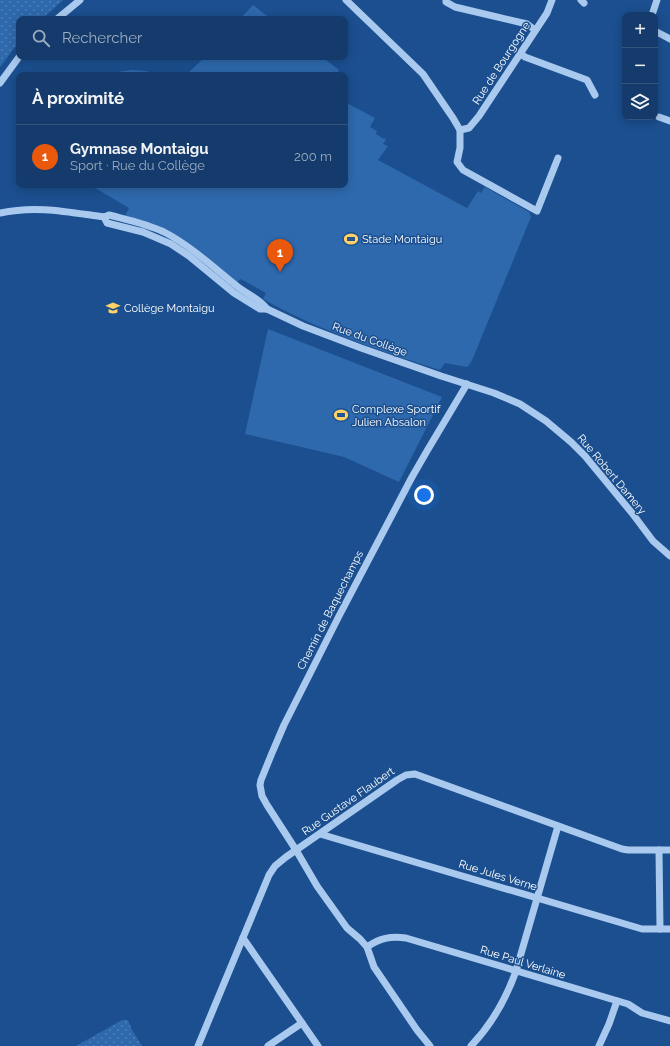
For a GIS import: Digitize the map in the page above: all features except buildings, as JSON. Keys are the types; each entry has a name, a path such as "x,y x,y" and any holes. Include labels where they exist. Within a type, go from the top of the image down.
{"street":[{"path":"61,16 80,0"},
{"path":"346,0 423,74 460,130 460,148 457,162 463,170 537,211 558,158"},
{"path":"446,0 446,2 454,7 527,24 535,30"},
{"name":"Rue de Bourgogne","path":"460,130 469,128 479,116 547,13 552,0"},
{"path":"653,12 657,0"},
{"path":"658,33 670,39"},
{"path":"520,53 525,57 587,80 594,95"},
{"path":"0,82 17,60"},
{"path":"659,118 670,121"},
{"name":"Rue du Collège","path":"0,213 24,209 37,209 104,217 107,223 143,232 171,244 189,256 236,294 260,309 267,309 303,326 361,348 467,384"},
{"name":"Rue Robert Damery","path":"467,384 520,404 533,411 560,432 585,456 653,541 670,556"},
{"name":"Chemin de Baquechamps","path":"367,947 365,943 345,926 317,886 262,796 260,785 284,725 349,597 412,477 467,384"},
{"name":"Rue Gustave Flaubert","path":"198,1046 269,875 275,866 397,780 410,774 415,774 622,849 670,850"},
{"path":"471,1046 488,1027 508,993 516,971 558,826"},
{"name":"Rue Jules Verne","path":"320,834 642,929 670,929"},
{"path":"659,850 660,930"},
{"name":"Rue Paul Verlaine","path":"367,947 376,941 384,939 398,937 406,938 628,1004 642,1013 670,1021"},
{"path":"243,938 318,1046"},
{"path":"367,947 374,967 417,1030 430,1046"},
{"path":"599,1046 617,1001"},
{"path":"268,1046 302,1023"}],"shaded area":[{"path":"0,0 63,0 45,16 16,16 16,46 0,67"},
{"path":"253,5 267,16 243,16"},
{"path":"202,60 326,60 339,70 338,72 189,72"},
{"path":"131,70 149,72 118,72"},
{"name":"Stade Montaigu","path":"348,104 375,118 370,127 377,131 376,134 386,139 383,144 388,146 378,160 467,208 478,191 481,193 485,187 529,212 531,217 470,364 467,367 445,363 440,370 350,339 284,310 263,299 266,293 241,279 237,282 153,224 125,216 129,208 95,188 348,188"},
{"name":"Complexe Sportif Julien Absalon","path":"268,329 442,397 399,482 344,457 245,434"},
{"path":"122,1020 128,1020 132,1030 142,1046 76,1046"}],"place":[{"name":"Stade Montaigu","path":"351,239"},
{"name":"Gymnase Montaigu","path":"280,272"},
{"name":"Collège Montaigu","path":"113,308"},
{"name":"Complexe Sportif Julien Absalon","path":"341,415"}]}
